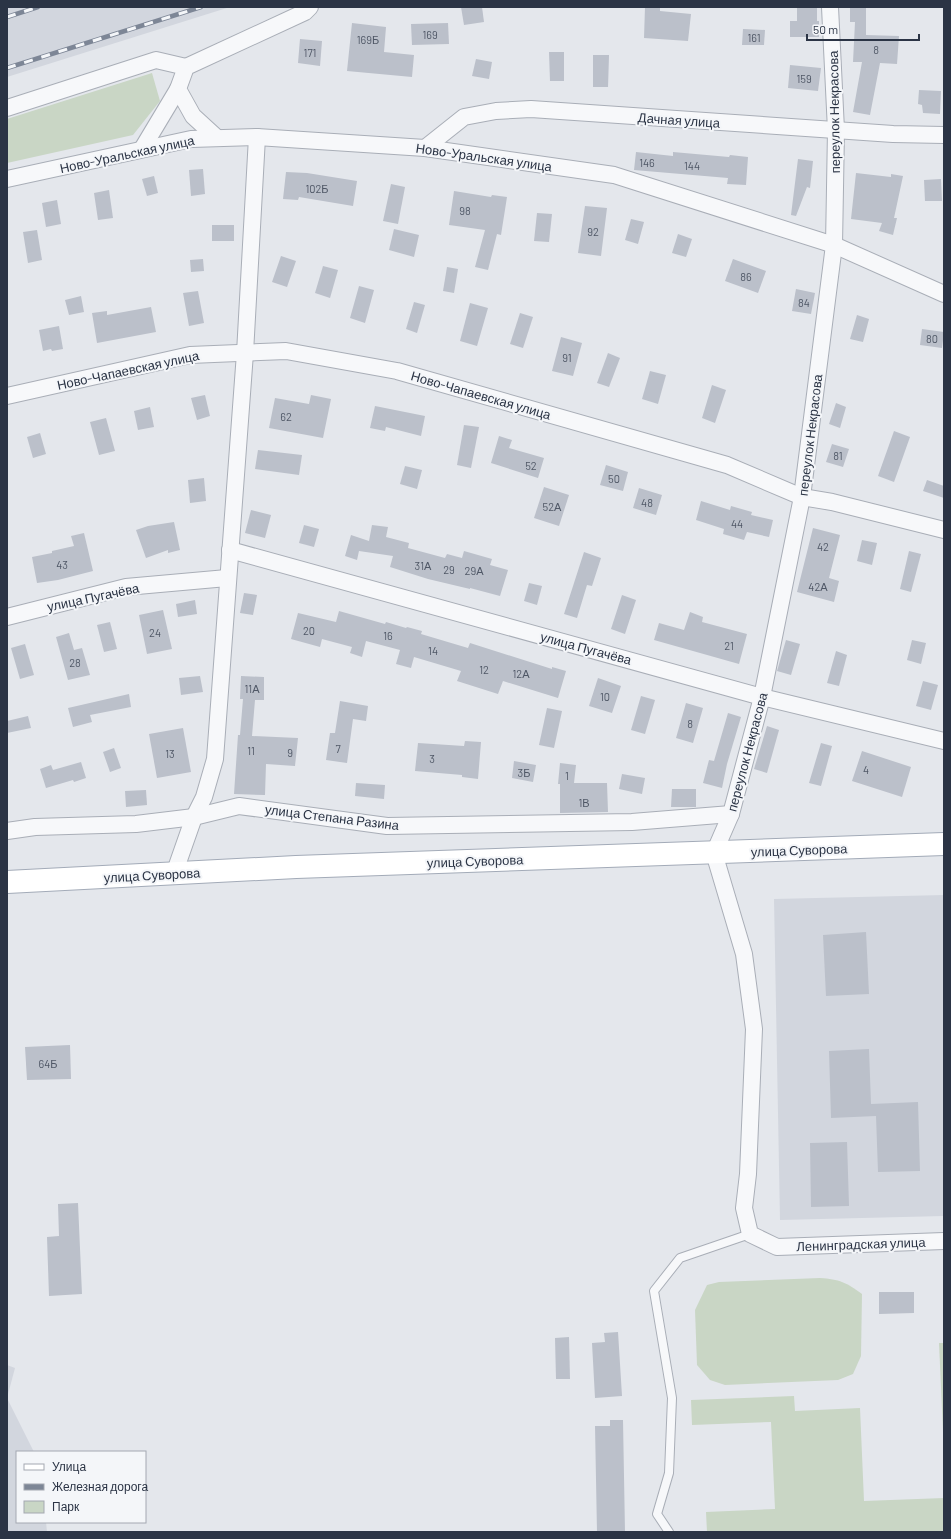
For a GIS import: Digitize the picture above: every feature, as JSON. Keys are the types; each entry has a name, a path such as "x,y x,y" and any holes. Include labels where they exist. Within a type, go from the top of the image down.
{"main road":[{"name":"улица Суворова","path":"7,882 296,867 944,844"}],"street":[{"path":"7,108 156,60 186,67 305,12 310,7"},
{"name":"переулок Некрасова","path":"714,852 731,814 762,697 802,497 834,245 836,130 830,7"},
{"path":"142,149 178,89 186,67"},
{"path":"178,89 193,116 216,138"},
{"name":"Дачная улица","path":"426,148 464,117 496,111 531,109 893,134 944,135"},
{"path":"174,874 194,817 204,797 215,759 245,353 257,137"},
{"name":"Ново-Уральская улица","path":"7,179 191,139 257,137 426,148 614,174 834,245 944,294"},
{"name":"Ново-Чапаевская улица","path":"7,396 190,355 286,351 398,371 727,465 802,497 832,502 944,530"},
{"name":"улица Пугачёва","path":"230,550 762,697 944,741"},
{"name":"улица Пугачёва","path":"7,617 126,587 228,578"},
{"name":"улица Степана Разина","path":"7,831 35,827 136,824 194,817 239,806 387,826 632,822 731,814"},
{"path":"714,852 744,954 754,1029 748,1174 744,1208 750,1234"},
{"name":"Ленинградская улица","path":"750,1234 777,1247 944,1241"}],"lane":[{"path":"669,1532 656,1514 669,1473 672,1398 654,1291 680,1258 750,1234"}],"shaded area":[{"path":"7,7 230,7 7,77"},
{"path":"944,895 944,1216 780,1220 774,899"},
{"path":"7,1365 15,1368 7,1398"},
{"path":"7,1398 34,1451 16,1451 16,1523 46,1523 47,1532 7,1532"}],"green space":[{"path":"152,73 160,101 133,135 7,163 7,119"},
{"path":"820,1278 842,1282 862,1294 861,1356 853,1374 838,1380 725,1385 710,1380 697,1365 695,1310 707,1285 719,1282"},
{"path":"939,1343 944,1343 944,1454"},
{"path":"794,1396 795,1411 860,1408 864,1501 944,1498 944,1531 707,1532 706,1512 775,1509 771,1422 692,1425 691,1400"}],"building":[{"path":"461,7 482,7 484,22 464,25"},
{"path":"645,7 660,7 660,11 691,14 688,41 644,38"},
{"path":"797,7 817,7 819,37 790,37 790,21 797,21"},
{"path":"850,7 866,7 866,35 899,36 897,64 880,63 870,115 853,112 862,62 853,62 855,22 850,22"},
{"path":"352,23 386,27 384,52 414,55 412,77 347,71"},
{"path":"448,23 449,44 412,45 411,24"},
{"path":"743,29 765,30 764,45 742,45"},
{"path":"300,39 322,41 320,66 298,63"},
{"path":"549,52 564,52 564,81 550,81"},
{"path":"593,55 609,55 608,87 593,87"},
{"path":"476,59 492,62 489,79 472,76"},
{"path":"790,65 821,68 818,91 788,88"},
{"path":"919,90 941,91 940,114 923,113 922,105 918,104"},
{"path":"636,152 673,156 673,152 729,157 730,155 748,157 746,185 727,184 728,178 634,170"},
{"path":"798,159 813,161 810,188 807,187 796,216 791,215"},
{"path":"203,169 205,194 191,196 189,170"},
{"path":"286,172 307,173 357,181 353,206 299,197 298,200 283,199"},
{"path":"856,173 891,177 891,174 903,176 894,218 897,218 893,235 879,231 882,223 851,219"},
{"path":"154,176 158,193 147,196 142,179"},
{"path":"941,179 942,201 925,201 924,180"},
{"path":"391,184 405,187 398,224 383,221"},
{"path":"109,190 113,218 98,220 94,193"},
{"path":"454,191 491,197 492,195 507,197 501,235 497,234 488,270 475,267 485,230 449,225"},
{"path":"57,200 61,224 46,227 42,203"},
{"path":"585,206 607,208 601,256 578,253"},
{"path":"537,213 552,214 549,242 534,241"},
{"path":"631,219 644,222 638,244 625,240"},
{"path":"212,225 234,225 234,241 212,241"},
{"path":"394,229 419,235 414,257 389,250"},
{"path":"37,230 42,260 28,263 23,232"},
{"path":"678,234 692,239 686,257 672,253"},
{"path":"281,256 296,261 287,287 272,282"},
{"path":"203,259 204,271 191,272 190,260"},
{"path":"733,259 766,271 758,293 725,281"},
{"path":"323,266 338,270 330,298 315,293"},
{"path":"447,267 458,269 454,293 443,291"},
{"path":"359,286 374,290 365,323 350,318"},
{"path":"796,289 815,293 811,314 792,311"},
{"path":"198,291 204,323 189,326 183,293"},
{"path":"81,296 84,312 69,315 65,300"},
{"path":"414,302 425,305 417,333 406,329"},
{"path":"470,303 488,308 477,346 460,341"},
{"path":"151,307 156,332 97,343 92,313 107,311 107,315"},
{"path":"520,313 533,317 523,348 510,344"},
{"path":"857,315 869,319 863,342 850,339"},
{"path":"59,326 63,349 43,351 39,330"},
{"path":"922,329 944,332 942,348 920,345"},
{"path":"561,337 582,343 573,376 552,371"},
{"path":"608,353 620,358 609,387 597,383"},
{"path":"650,371 666,375 658,404 642,399"},
{"path":"712,385 726,390 715,423 702,418"},
{"path":"205,395 210,416 197,420 191,398"},
{"path":"311,395 331,399 323,438 269,428 275,398 309,404"},
{"path":"836,403 846,407 840,428 829,424"},
{"path":"375,406 425,416 421,436 386,427 385,431 370,428"},
{"path":"150,407 154,427 138,430 134,411"},
{"path":"106,418 115,451 99,455 90,422"},
{"path":"464,425 479,427 471,468 457,465"},
{"path":"894,431 910,437 894,482 878,476"},
{"path":"40,433 46,454 33,458 27,437"},
{"path":"499,436 512,440 509,448 544,458 538,478 491,463"},
{"path":"832,444 849,449 843,467 826,462"},
{"path":"258,450 302,455 299,475 255,469"},
{"path":"606,465 628,472 623,491 600,485"},
{"path":"405,466 422,470 417,489 400,484"},
{"path":"204,478 206,501 190,503 188,480"},
{"path":"927,480 944,486 944,498 923,491"},
{"path":"544,487 569,495 559,526 534,518"},
{"path":"639,488 662,495 656,515 633,508"},
{"path":"701,501 730,510 731,506 752,512 751,515 773,520 769,537 747,532 744,540 723,534 724,529 696,520"},
{"path":"251,510 271,515 265,538 245,533"},
{"path":"174,522 180,550 168,553 168,550 146,558 136,530 148,526"},
{"path":"304,525 319,529 314,547 299,543"},
{"path":"372,525 388,527 386,537 409,543 408,548 445,558 447,554 462,558 464,551 492,559 490,565 508,570 500,596 428,579 390,567 393,556 359,551 357,560 345,556 351,535 369,541"},
{"path":"813,528 840,535 829,578 839,581 834,602 797,592"},
{"path":"84,533 93,571 58,580 37,583 32,557 74,546 71,536"},
{"path":"862,540 877,543 872,565 857,561"},
{"path":"909,551 921,554 911,592 900,589"},
{"path":"584,552 601,558 592,586 587,585 577,618 564,614"},
{"path":"529,583 542,586 537,605 524,601"},
{"path":"244,593 257,595 253,615 240,613"},
{"path":"622,595 636,600 625,634 611,629"},
{"path":"195,600 197,614 178,617 176,604"},
{"path":"163,610 172,649 147,654 139,615"},
{"path":"339,611 385,624 386,622 422,631 421,634 468,648 470,643 552,669 552,667 566,671 558,698 503,681 498,694 457,681 461,671 414,657 411,668 396,664 400,650 366,641 362,657 350,653 352,647 322,639 320,647 291,639 298,613 336,622"},
{"path":"690,612 703,617 702,622 747,634 739,664 654,640 659,623 684,630"},
{"path":"110,622 117,649 104,652 97,625"},
{"path":"69,633 74,650 82,648 90,675 68,680 56,637"},
{"path":"786,640 800,644 791,675 777,671"},
{"path":"912,640 926,643 921,664 907,660"},
{"path":"25,644 34,675 20,679 11,648"},
{"path":"836,651 847,655 839,686 827,683"},
{"path":"200,676 203,692 181,695 179,678"},
{"path":"241,676 264,677 264,700 255,700 252,736 298,738 295,766 266,764 265,795 234,794 238,735 240,735 243,699 240,699"},
{"path":"598,678 621,686 612,713 589,706"},
{"path":"923,681 938,685 931,710 916,706"},
{"path":"129,694 131,707 90,715 92,722 73,727 68,708"},
{"path":"641,696 655,700 645,734 631,730"},
{"path":"340,701 368,706 366,721 353,719 347,763 326,760 330,733 335,733"},
{"path":"686,703 703,708 693,743 676,738"},
{"path":"547,708 562,711 554,748 539,745"},
{"path":"728,713 741,717 727,764 722,788 703,783 709,760 714,761"},
{"path":"28,716 31,728 7,733 7,721"},
{"path":"767,726 779,730 767,773 754,769"},
{"path":"183,728 191,772 157,778 149,734"},
{"path":"465,741 481,742 478,779 462,777 462,775 415,771 418,743 464,746"},
{"path":"821,743 832,746 821,786 809,783"},
{"path":"114,748 121,768 110,772 103,752"},
{"path":"862,751 911,767 902,797 852,781"},
{"path":"514,761 536,765 533,782 512,778"},
{"path":"81,762 86,778 74,782 73,780 46,788 40,769 51,765 53,770"},
{"path":"560,763 576,765 574,783 607,783 608,812 560,813 560,784 558,784"},
{"path":"622,774 645,778 642,794 619,789"},
{"path":"356,783 385,785 384,799 355,796"},
{"path":"672,789 696,789 696,807 671,807"},
{"path":"146,790 147,805 126,807 125,791"},
{"path":"866,932 869,994 826,996 823,935"},
{"path":"70,1045 71,1079 27,1080 25,1047"},
{"path":"869,1049 871,1104 918,1102 920,1171 878,1172 876,1116 831,1118 829,1051"},
{"path":"847,1142 849,1206 811,1207 810,1143"},
{"path":"78,1203 82,1294 49,1296 47,1237 59,1236 58,1204"},
{"path":"879,1292 914,1292 914,1313 879,1314"},
{"path":"618,1332 622,1396 595,1398 592,1343 605,1342 604,1333"},
{"path":"569,1337 570,1379 556,1379 555,1338"},
{"path":"610,1420 623,1420 625,1532 597,1532 595,1426 610,1426"}],"railway":[{"path":"7,17 38,7"},
{"path":"7,68 201,7"}]}
